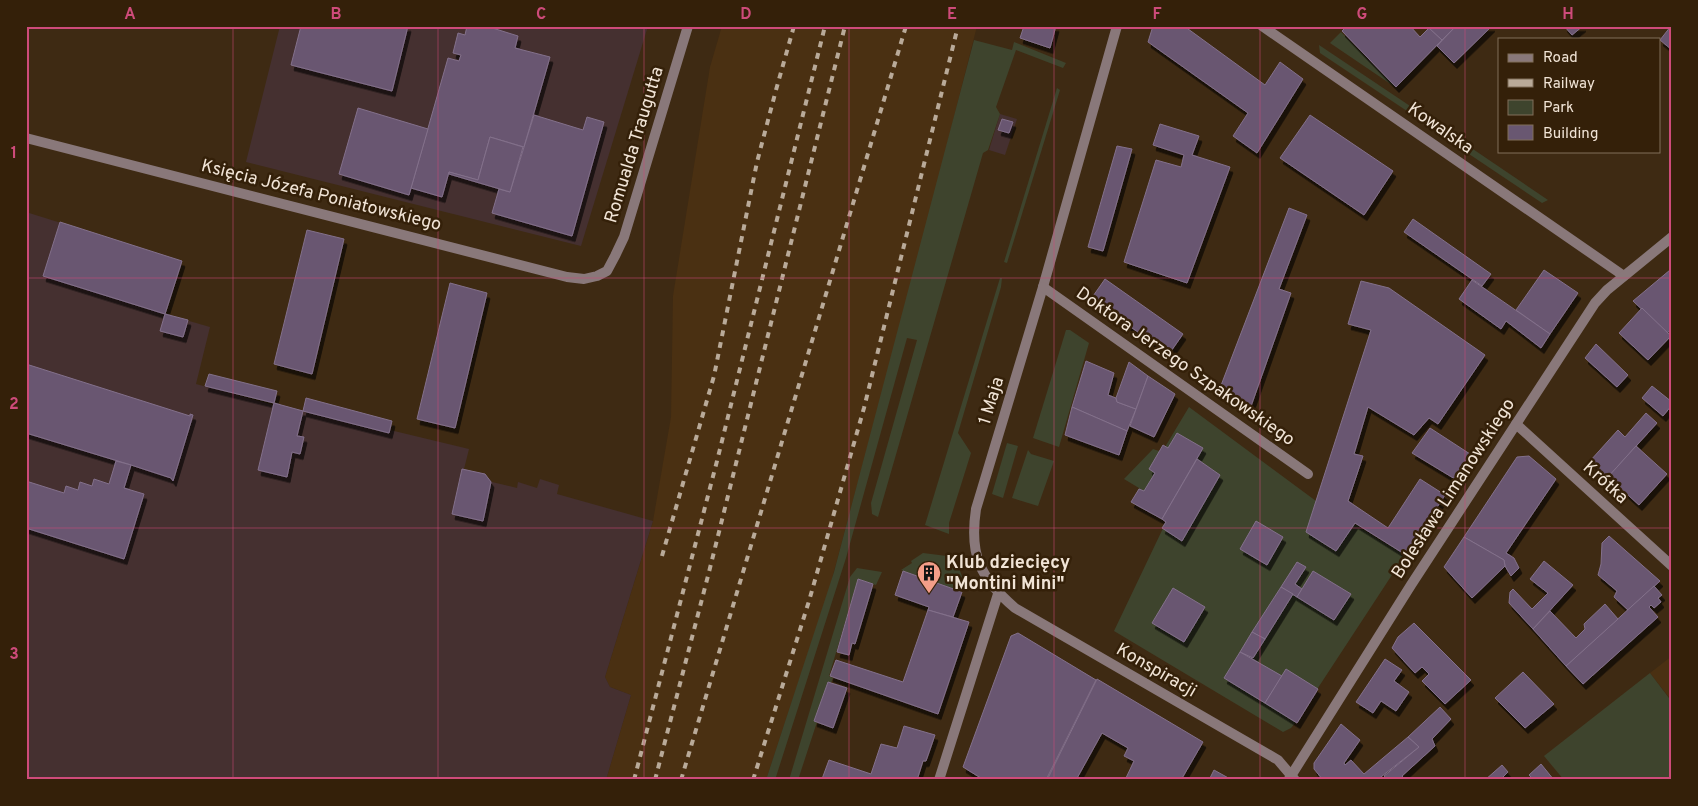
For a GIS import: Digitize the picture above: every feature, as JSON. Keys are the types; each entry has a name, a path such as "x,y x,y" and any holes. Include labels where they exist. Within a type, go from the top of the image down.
{"street":[{"name":"Romualda Traugutta","path":"607,271 624,237 688,26"},
{"name":"1 Maja","path":"998,594 984,573 974,549 973,530 976,509 1043,287 1116,26"},
{"name":"Kowalska","path":"1262,26 1624,276"},
{"name":"Księcia Józefa Poniatowskiego","path":"26,138 567,277 584,279 607,271"},
{"name":"Bolesława Limanowskiego","path":"1292,778 1411,585 1595,303 1607,290 1672,237"},
{"name":"Doktora Jerzego Szpakowskiego","path":"1043,287 1308,474"},
{"name":"Krótka","path":"1516,424 1672,566"},
{"name":"Konspiracji","path":"998,594 1015,608 1278,760 1292,778"},
{"path":"939,780 998,594"}],"shaded area":[{"path":"280,26 648,26 581,246 246,162"},
{"path":"722,26 977,26 922,244 829,590 766,780 606,780 631,695 610,687 605,677 653,521 671,417 673,296 710,67"},
{"path":"1000,114 1017,119 1005,155 989,150"},
{"path":"26,212 182,261 165,314 210,327 196,384 389,433 390,430 469,449 464,469 485,474 492,482 517,488 518,482 537,488 540,479 559,485 557,494 653,521 605,677 610,687 631,695 606,780 26,780"},
{"path":"1672,656 1672,701 1650,673"}],"green space":[{"path":"1341,32 1395,87 1330,43"},
{"path":"974,40 1012,50 1014,42 1066,63 1063,68 1016,50 996,107 1000,114 988,150 983,153 878,517 872,514 871,503 917,340 907,338 846,558 775,780 766,780 834,572"},
{"path":"1319,45 1425,116 1419,119 1320,53"},
{"path":"1057,88 1060,90 1007,263 1004,262"},
{"path":"1461,141 1548,200 1542,203 1460,148 1459,142"},
{"path":"1000,278 1002,278 1001,287 958,433 971,453 949,523 949,534 925,525"},
{"path":"1066,330 1070,330 1089,343 1059,447 1033,438"},
{"path":"1189,407 1316,501 1405,555 1295,723 1291,728 1283,732 1114,631 1166,522 1132,502 1139,488 1124,479 1153,449 1162,452"},
{"path":"1007,443 1018,446 1003,498 992,494"},
{"path":"1028,450 1031,454 1054,461 1038,506 1012,498"},
{"path":"923,553 955,557 964,582 962,592 901,570"},
{"path":"857,568 882,572 876,585 858,579 829,676 833,678 831,683 828,682 814,721 817,722 798,780 789,780 850,577"},
{"path":"1650,673 1672,702 1672,780 1564,780 1544,756"}],"building":[{"path":"301,26 408,26 392,91 291,65"},
{"path":"467,26 486,26 518,36 515,48 550,57 524,147 490,137 478,180 449,172 442,197 411,188 448,58 459,61 461,55 453,53 458,33 465,35"},
{"path":"1024,26 1056,26 1050,48 1020,38"},
{"path":"1153,26 1184,26 1265,85 1280,62 1303,79 1257,153 1233,136 1248,113 1148,42"},
{"path":"1347,26 1410,26 1420,37 1429,28 1442,40 1396,87 1342,31"},
{"path":"1427,26 1456,26 1442,40"},
{"path":"1456,26 1492,26 1454,63 1437,46"},
{"path":"1564,26 1583,26 1572,35"},
{"path":"1672,26 1672,50 1660,40"},
{"path":"358,108 428,129 409,195 339,174"},
{"path":"534,115 583,130 587,117 604,122 572,236 492,213 499,189 510,192"},
{"path":"1310,115 1393,171 1364,215 1280,158"},
{"path":"1002,119 1013,122 1009,133 998,130"},
{"path":"1160,124 1199,136 1192,155 1230,167 1187,283 1124,262 1156,160 1181,167 1184,155 1153,145"},
{"path":"490,137 523,147 510,192 449,174 449,172 478,180"},
{"path":"1117,146 1132,149 1103,251 1088,247"},
{"path":"1289,208 1307,215 1279,289 1291,293 1250,409 1220,388"},
{"path":"1413,219 1491,274 1482,286 1404,232"},
{"path":"60,222 182,261 165,314 43,276"},
{"path":"307,230 344,239 312,374 274,364"},
{"path":"1544,270 1578,293 1550,334 1516,310"},
{"path":"1670,270 1672,271 1672,329 1667,333 1633,301"},
{"path":"1105,279 1183,334 1169,354 1091,299"},
{"path":"1472,280 1550,334 1541,348 1506,321 1501,329 1459,299"},
{"path":"1361,281 1389,288 1485,355 1438,424 1429,418 1414,435 1368,407 1354,454 1363,456 1348,501 1388,528 1420,479 1445,495 1406,555 1355,523 1336,551 1306,532 1371,330 1348,324"},
{"path":"450,283 487,293 455,428 417,419"},
{"path":"1642,308 1671,336 1648,360 1619,333"},
{"path":"165,314 188,320 183,337 160,331"},
{"path":"1596,344 1628,375 1617,387 1585,358"},
{"path":"1086,361 1114,373 1108,395 1116,398 1117,402 1136,409 1127,431 1072,407"},
{"path":"1129,362 1148,376 1136,409 1117,402 1116,398"},
{"path":"26,364 190,416 190,414 193,415 173,481 171,478 26,433"},
{"path":"209,374 277,391 274,403 205,386"},
{"path":"1148,376 1175,394 1154,437 1130,426"},
{"path":"1652,386 1672,402 1672,405 1663,416 1642,398"},
{"path":"306,398 392,421 389,433 303,411"},
{"path":"274,403 303,411 297,436 304,437 300,454 292,452 287,477 258,470"},
{"path":"1072,407 1127,431 1119,455 1065,435"},
{"path":"1646,413 1657,423 1608,477 1590,461 1618,430 1625,437"},
{"path":"1430,428 1470,454 1455,479 1412,453"},
{"path":"1177,433 1203,448 1162,519 1131,502 1139,489 1144,491 1155,473 1149,469 1163,445 1168,448"},
{"path":"1636,446 1667,474 1639,505 1608,477"},
{"path":"1529,456 1556,479 1506,553 1514,558 1519,568 1511,576 1504,560 1464,537 1517,457"},
{"path":"1197,459 1220,475 1182,541 1162,528 1166,522 1162,519"},
{"path":"116,461 131,465 124,488 144,494 124,559 26,528 26,481 64,493 66,486 78,490 80,482 92,486 94,479 109,484"},
{"path":"462,469 485,474 491,482 483,521 452,514"},
{"path":"1256,521 1283,537 1267,565 1240,549"},
{"path":"1609,536 1660,581 1628,610 1614,597 1617,591 1598,575 1601,564 1602,543"},
{"path":"1464,537 1504,560 1505,566 1472,598 1444,567"},
{"path":"1544,561 1573,585 1533,629 1509,603 1510,592 1513,589 1532,609 1548,593 1530,579"},
{"path":"1297,562 1306,567 1295,584 1302,589 1297,597 1281,587"},
{"name":"Klub dziecięcy \"Montini Mini\"","path":"903,571 962,592 953,617 928,610 929,607 895,595"},
{"path":"1313,571 1351,594 1334,620 1297,597"},
{"path":"858,579 873,584 855,644 852,643 849,655 837,652"},
{"path":"1654,586 1662,595 1658,598 1661,602 1654,608 1651,605 1649,607 1658,617 1583,684 1566,666"},
{"path":"1281,587 1293,594 1265,639 1252,632"},
{"path":"1173,588 1205,607 1184,642 1152,623"},
{"path":"1605,604 1618,619 1566,666 1533,629 1550,611 1576,638 1585,629 1584,624"},
{"path":"928,610 969,622 938,714 830,676 836,660 903,682"},
{"path":"1414,623 1471,680 1445,704 1422,681 1429,674 1422,667 1415,673 1392,648 1398,637"},
{"path":"1252,632 1265,639 1253,658 1240,652"},
{"path":"1018,633 1096,680 1046,780 984,780 963,767 1011,636"},
{"path":"1240,652 1282,676 1265,703 1224,678"},
{"path":"1385,659 1402,670 1394,681 1409,692 1396,711 1381,701 1373,713 1356,702"},
{"path":"1286,669 1318,689 1297,723 1265,703"},
{"path":"1523,672 1554,704 1525,728 1495,698"},
{"path":"1097,679 1203,742 1181,780 1125,780 1134,761 1124,756 1128,748 1102,733 1076,780 1047,780"},
{"path":"828,682 847,688 833,728 814,721"},
{"path":"1440,707 1451,719 1432,739 1435,746 1402,776 1406,780 1388,780 1384,776 1419,747 1408,737"},
{"path":"1341,724 1360,740 1344,763 1345,765 1351,760 1364,774 1408,737 1419,747 1377,780 1323,780 1314,769 1314,763"},
{"path":"904,726 935,735 917,780 822,779 829,760 871,774 881,744 897,748"},
{"path":"1541,764 1554,780 1534,780 1529,775"},
{"path":"1502,765 1508,772 1500,780 1485,780"},
{"path":"1214,770 1232,780 1209,780"}],"railway":[{"path":"662,556 714,376 757,162 794,26"},
{"path":"634,780 717,461 825,26"},
{"path":"655,780 709,572 845,26"},
{"path":"681,780 906,26"},
{"path":"753,780 809,601 864,408 958,26"}],"place":[{"name":"Klub dziecięcy \"Montini Mini\"","path":"929,594"}]}
